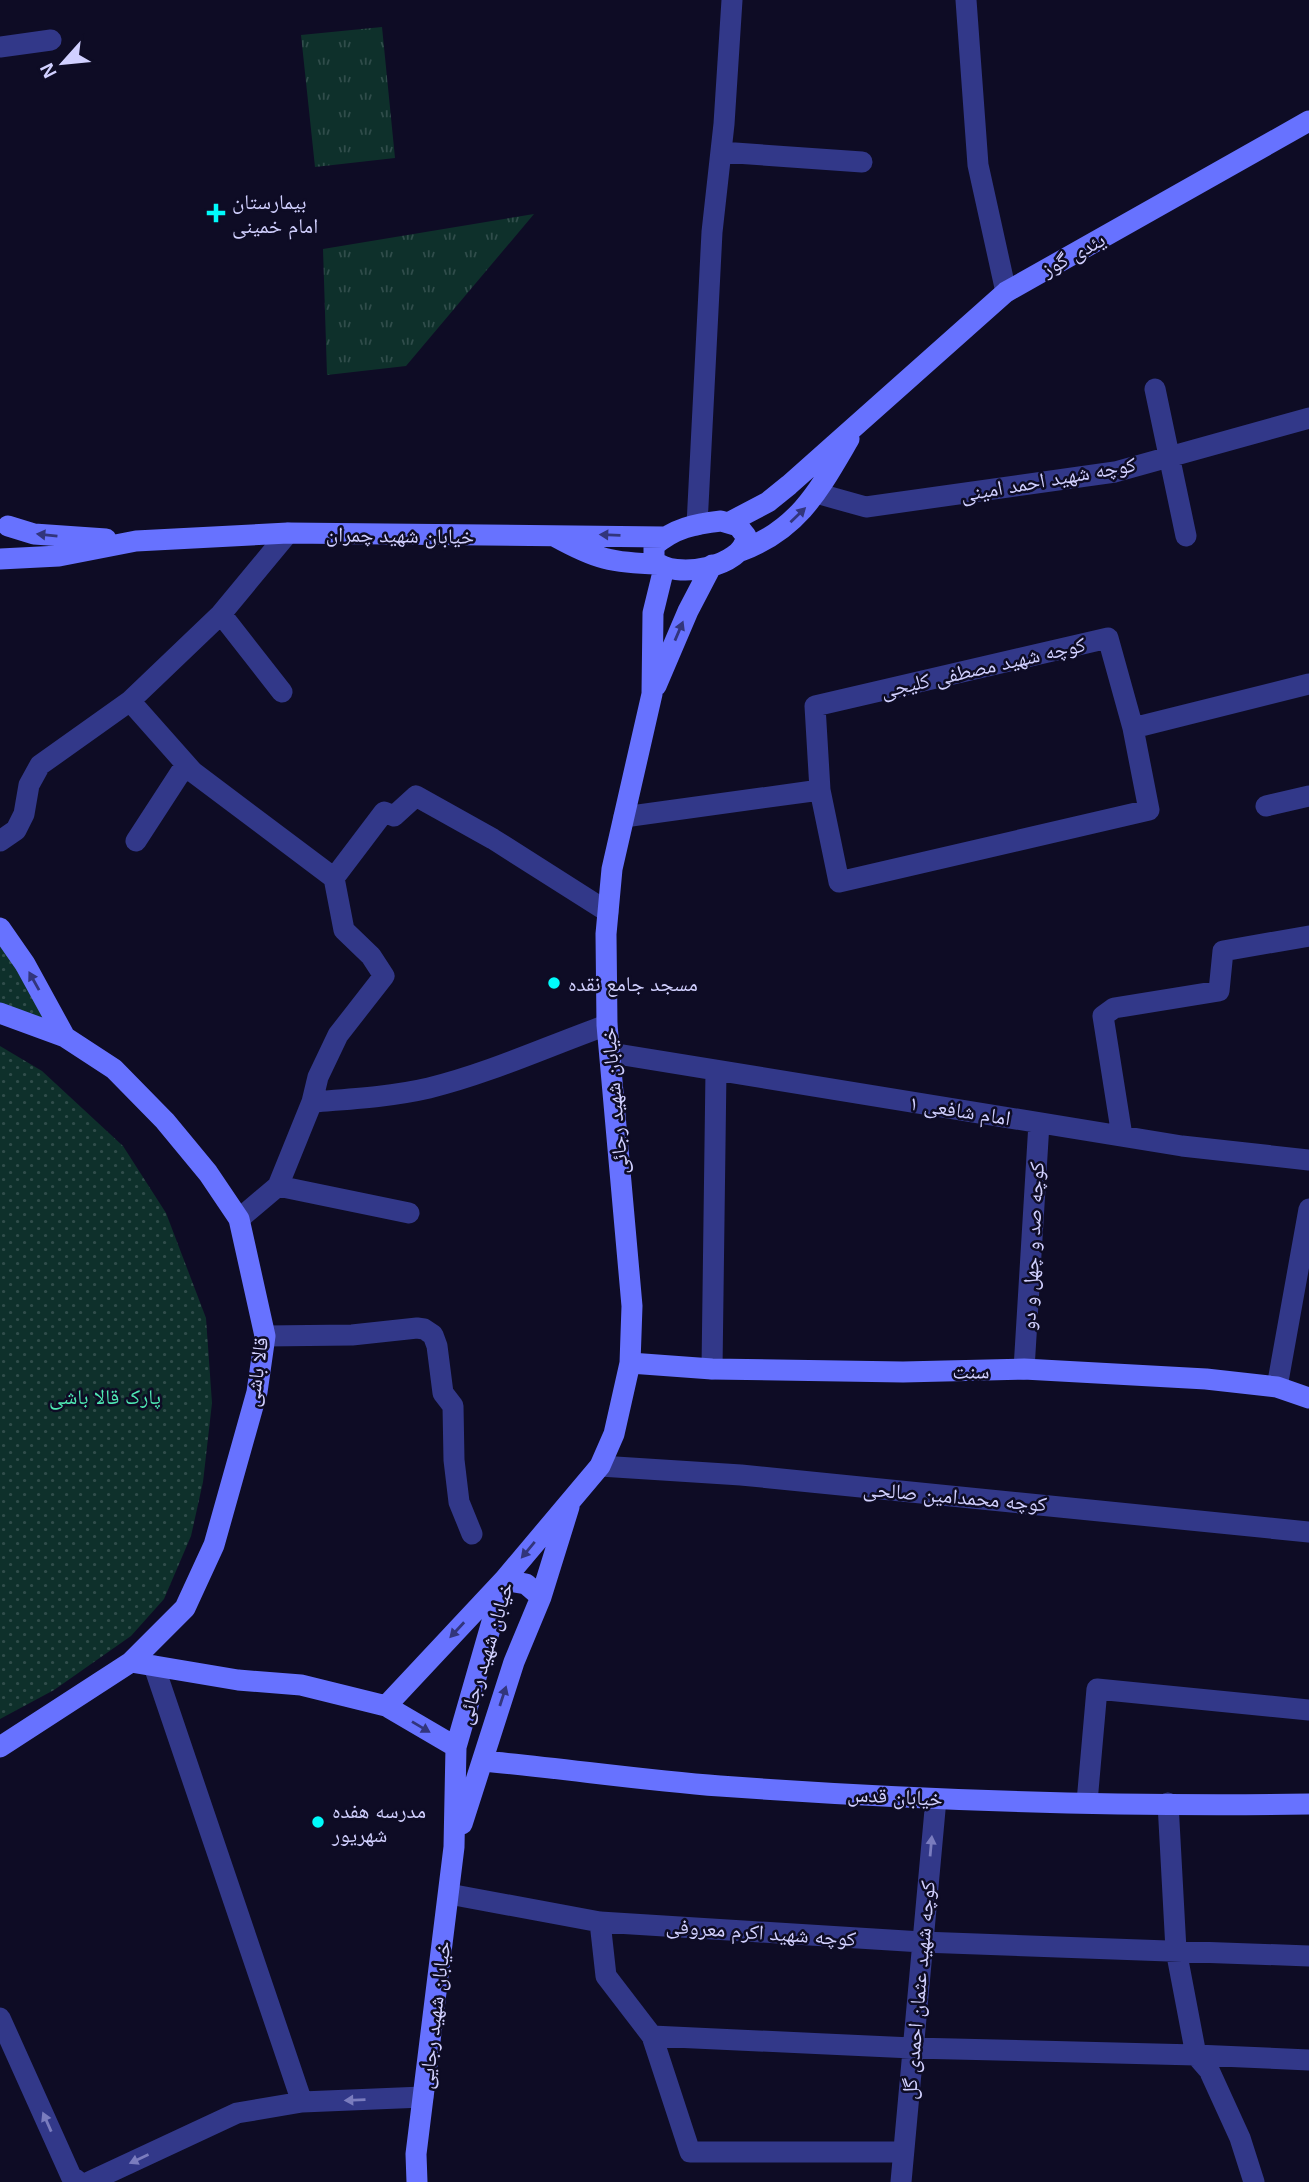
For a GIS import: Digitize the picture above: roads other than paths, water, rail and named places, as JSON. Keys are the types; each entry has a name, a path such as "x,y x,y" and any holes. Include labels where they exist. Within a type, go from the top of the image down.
{"main road":[{"name":"یئدی گوز","path":"730,522 768,502 1006,292 1309,121"},
{"path":"556,537 589,555 606,560 696,570 712,565 762,543 790,524 807,507 861,420"},
{"path":"0,558 8,543 4,520"},
{"name":"خیابان شهید چمران","path":"4,520 34,534 136,541 288,533 664,537"},
{"path":"664,537 673,531 697,525 730,522 738,526 746,536 746,543 741,551"},
{"name":"خیابان شهید رجائی","path":"456,1748 504,1580 600,1466 614,1433 630,1363 632,1306 607,1025 606,934 612,869 652,694 653,613 661,566 654,560 652,552 654,546 664,537"},
{"name":"خیابان شهید چمران","path":"0,558 59,556 136,541"},
{"path":"652,694 688,611 712,565"},
{"path":"0,928 25,964 65,1037"},
{"name":"قالا باشی","path":"0,1013 65,1037 114,1069 165,1121 208,1173 239,1219 265,1336 257,1392 214,1545 185,1608 131,1662 0,1747"},
{"name":"سنت","path":"630,1363 712,1369 903,1372 1024,1369 1277,1387 1309,1398"},
{"name":"خیابان شهید رجائی","path":"482,1760 514,1662 541,1597 572,1498"},
{"path":"386,1706 504,1580 526,1584 541,1597"},
{"path":"131,1662 238,1680 301,1685 386,1706 456,1748"},
{"name":"خیابان شهید رجایی","path":"417,2182 416,2154 454,1847 456,1748"},
{"name":"خیابان شهید رجایی","path":"454,1847 482,1760"},
{"name":"خیابان قدس","path":"482,1760 717,1786 936,1798 1309,1804"}],"street":[{"path":"697,525 712,232 732,0"},
{"path":"966,0 978,165 1006,292"},
{"path":"0,47 51,40"},
{"path":"721,152 862,162"},
{"path":"1155,389 1186,536"},
{"name":"کوچه شهید احمد امینی","path":"816,493 866,507 1115,472 1309,418"},
{"path":"0,841 16,830 24,814 29,785 40,765 130,701 220,614 288,533"},
{"path":"220,614 282,692"},
{"name":"کوچه شهید مصطفی کلیجی","path":"1108,638 1133,728 1149,810 839,881 820,790 815,706 1108,638"},
{"path":"1133,728 1309,684"},
{"path":"130,701 193,772 334,878"},
{"path":"135,841 186,764"},
{"path":"625,817 820,790"},
{"path":"239,1219 278,1186 312,1102 318,1077 338,1035 384,976 371,956 345,930 337,904 334,878 384,812 394,816 416,796 493,839 608,912"},
{"path":"1266,806 1309,796"},
{"path":"1122,1136 1103,1016 1114,1008 1219,991 1223,951 1309,936"},
{"path":"312,1102 374,1098 429,1088 481,1073 607,1025"},
{"name":"امام شافعی ۱","path":"611,1053 1182,1146 1309,1160"},
{"path":"712,1369 716,1070"},
{"name":"کوچه صد و چهل و دو","path":"1024,1369 1039,1123"},
{"path":"278,1186 409,1213"},
{"path":"1277,1387 1309,1209"},
{"path":"265,1336 352,1335 417,1328 433,1335 437,1346 443,1394 453,1406 454,1460 459,1502 472,1534"},
{"name":"کوچه محمدامین صالحی","path":"600,1466 741,1475 1309,1532"},
{"path":"154,1665 302,2102"},
{"path":"1087,1802 1097,1689 1309,1710"},
{"name":"کوچه شهید عثمان احمدی گل","path":"908,2181 903,2152 936,1798"},
{"path":"1168,1803 1176,1950 1196,2055 1209,2070 1240,2138 1254,2182"},
{"name":"کوچه شهید اکرم معروفی","path":"449,1894 600,1922 922,1942 1309,1956"},
{"path":"600,1922 606,1976 652,2036 690,2152 903,2152"},
{"path":"0,2018 76,2181 237,2113 302,2102 423,2097"},
{"path":"652,2036 912,2049 1309,2060"}],"place":[{"name":"بیمارستان امام خمینی","path":"216,213"},
{"name":"مسجد جامع نقده","path":"554,983"},
{"name":"مدرسه هفده شهریور","path":"318,1822"}],"park label":[{"name":"پارک قالا باشی","path":"105,1396"}]}
